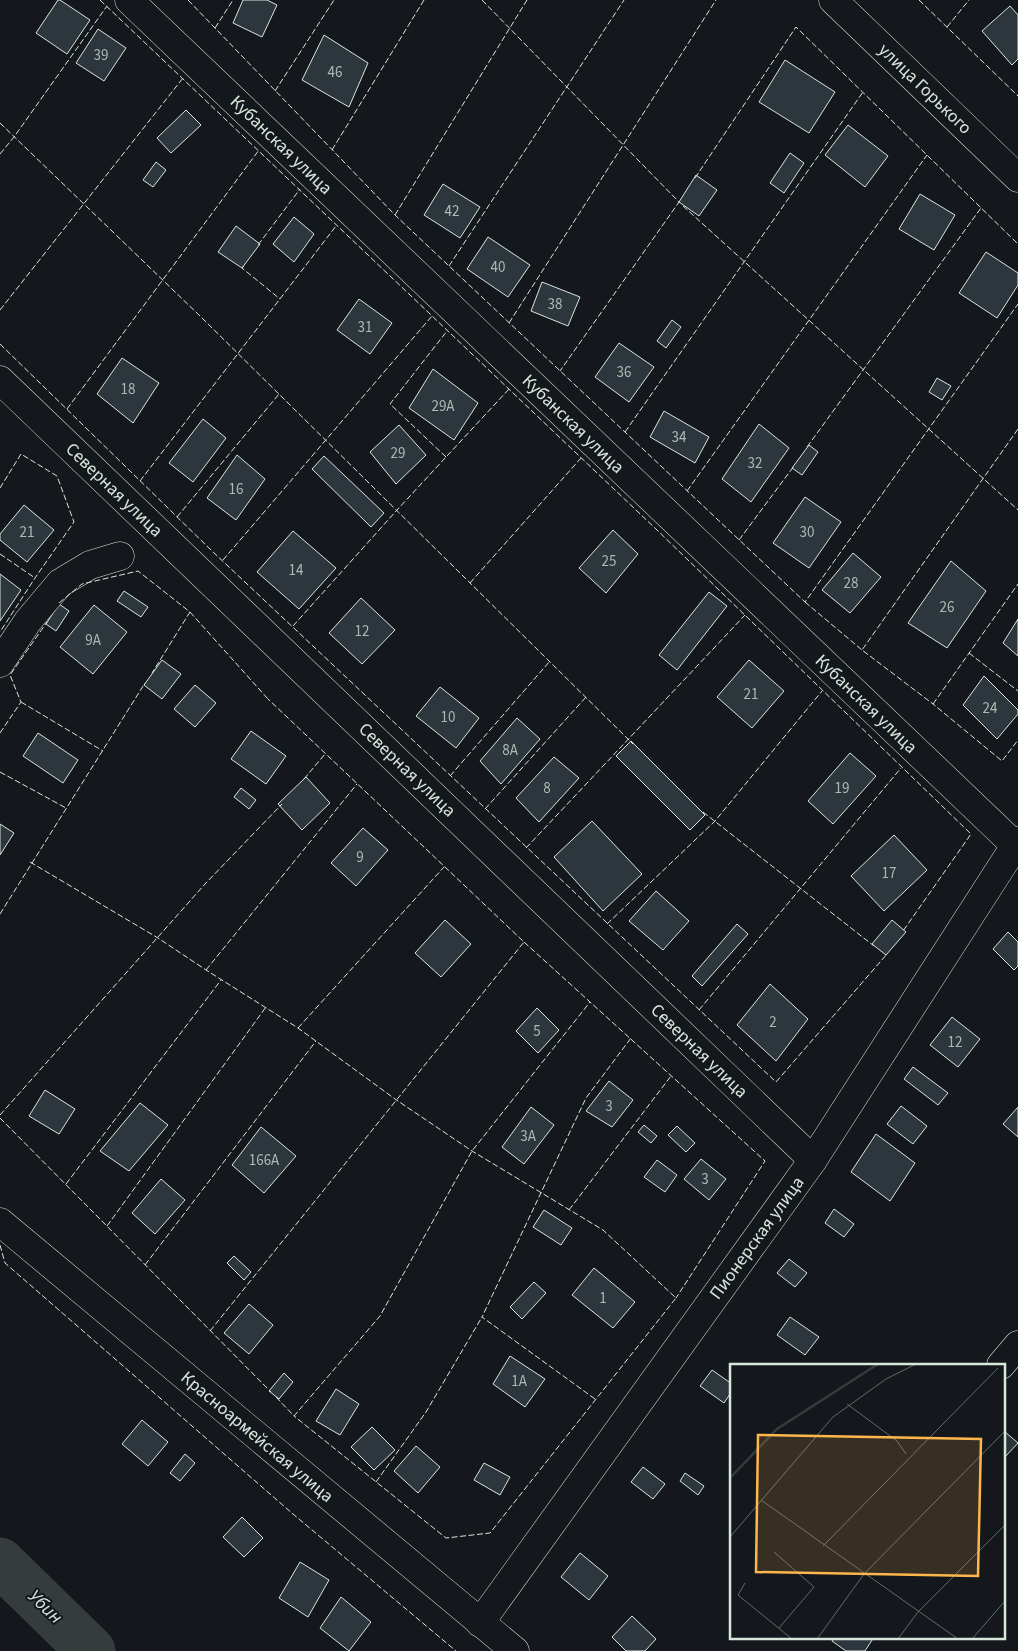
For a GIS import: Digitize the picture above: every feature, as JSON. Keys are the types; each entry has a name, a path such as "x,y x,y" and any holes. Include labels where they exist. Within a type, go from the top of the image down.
{"street":[{"name":"Кубанская улица","path":"129,0 1017,845"},
{"name":"улица Горького","path":"833,0 1018,178"},
{"name":"Северная улица","path":"0,380 813,1160"},
{"path":"0,663 28,621 60,583 90,565 120,556"},
{"name":"Пионерская улица","path":"480,1623 813,1160 1017,845"},
{"name":"Красноармейская улица","path":"0,1222 515,1651"},
{"path":"1002,1364 1018,1344"}],"building":[{"path":"58,0 90,20 67,54 36,33"},
{"path":"243,0 267,0 277,5 262,37 233,23"},
{"path":"1010,6 1018,15 1018,59 1012,65 982,31"},
{"path":"98,29 126,48 104,81 76,63"},
{"path":"324,35 368,63 349,107 302,80"},
{"path":"785,60 835,92 809,133 759,102"},
{"path":"186,110 201,125 171,153 157,138"},
{"path":"848,125 888,156 865,187 825,155"},
{"path":"790,153 804,163 784,193 770,183"},
{"path":"156,162 166,170 153,187 143,180"},
{"path":"696,175 717,190 699,216 679,202"},
{"path":"443,184 480,207 460,238 424,215"},
{"path":"920,194 955,215 934,250 899,229"},
{"path":"294,217 314,234 294,262 273,244"},
{"path":"236,226 260,244 242,268 218,252"},
{"path":"488,237 530,265 508,297 467,269"},
{"path":"986,252 1018,273 1018,285 997,318 959,293"},
{"path":"542,282 580,297 568,326 531,311"},
{"path":"359,299 392,323 370,354 337,330"},
{"path":"672,320 681,327 666,348 657,341"},
{"path":"619,343 654,367 629,402 595,377"},
{"path":"122,358 159,383 133,423 97,394"},
{"path":"433,369 478,403 454,440 409,408"},
{"path":"937,378 951,386 942,400 929,392"},
{"path":"664,411 709,437 695,463 650,437"},
{"path":"203,419 226,438 193,482 169,463"},
{"path":"759,424 789,448 751,502 722,479"},
{"path":"399,425 426,455 396,484 370,452"},
{"path":"809,445 818,452 802,475 792,468"},
{"path":"237,455 265,479 236,520 207,498"},
{"path":"324,456 384,513 371,527 312,469"},
{"path":"805,497 841,522 809,568 773,543"},
{"path":"24,505 54,530 27,562 0,540 0,534"},
{"path":"613,530 638,554 606,593 579,568"},
{"path":"293,531 336,568 299,609 257,572"},
{"path":"853,553 881,577 850,613 822,590"},
{"path":"951,561 986,591 947,648 908,623"},
{"path":"0,574 21,590 0,621"},
{"path":"124,591 148,607 141,617 117,601"},
{"path":"709,592 727,606 677,670 659,655"},
{"path":"361,598 395,630 362,664 329,633"},
{"path":"59,604 69,611 56,631 46,624"},
{"path":"94,605 127,632 93,674 60,647"},
{"path":"1018,619 1018,656 1003,643"},
{"path":"162,660 181,674 162,699 144,685"},
{"path":"749,660 784,691 752,728 717,697"},
{"path":"984,676 1018,710 1018,714 997,739 963,705"},
{"path":"195,685 216,703 195,727 174,709"},
{"path":"440,687 479,718 456,748 416,716"},
{"path":"517,718 540,739 501,784 480,761"},
{"path":"251,731 286,756 266,784 231,759"},
{"path":"38,733 78,760 63,783 23,756"},
{"path":"631,741 705,815 690,830 616,756"},
{"path":"850,753 876,776 833,824 808,801"},
{"path":"554,757 579,778 539,822 516,798"},
{"path":"306,777 330,803 302,830 278,804"},
{"path":"241,788 256,800 249,809 234,797"},
{"path":"592,821 642,874 603,911 554,857"},
{"path":"0,824 14,833 0,855"},
{"path":"363,828 388,850 356,886 331,863"},
{"path":"894,835 927,870 884,911 851,876"},
{"path":"656,891 689,921 663,950 629,921"},
{"path":"445,920 471,944 441,977 415,953"},
{"path":"892,920 906,932 886,955 872,944"},
{"path":"737,924 748,934 702,986 692,976"},
{"path":"1008,932 1018,942 1018,966 1014,970 993,949"},
{"path":"770,984 808,1019 776,1061 737,1025"},
{"path":"537,1008 559,1030 538,1053 516,1031"},
{"path":"952,1017 980,1039 958,1067 930,1045"},
{"path":"913,1067 948,1093 938,1105 904,1079"},
{"path":"609,1081 633,1100 612,1127 586,1111"},
{"path":"45,1090 75,1109 59,1134 29,1116"},
{"path":"140,1103 168,1125 129,1171 100,1151"},
{"path":"901,1106 927,1126 913,1144 887,1124"},
{"path":"531,1107 554,1125 524,1164 502,1147"},
{"path":"1018,1107 1018,1137 1003,1124"},
{"path":"644,1125 657,1136 651,1143 638,1132"},
{"path":"677,1126 695,1143 686,1152 668,1135"},
{"path":"261,1127 296,1156 264,1193 232,1165"},
{"path":"876,1134 915,1163 890,1201 851,1172"},
{"path":"701,1159 726,1179 709,1200 684,1179"},
{"path":"657,1160 677,1175 665,1192 644,1177"},
{"path":"161,1179 185,1200 155,1234 132,1213"},
{"path":"834,1209 854,1224 844,1237 825,1223"},
{"path":"544,1210 572,1228 561,1245 533,1227"},
{"path":"234,1256 251,1272 244,1280 227,1263"},
{"path":"789,1259 807,1273 795,1287 777,1273"},
{"path":"594,1268 635,1302 613,1328 572,1295"},
{"path":"534,1282 546,1293 522,1319 510,1307"},
{"path":"249,1304 273,1325 249,1354 224,1333"},
{"path":"790,1317 819,1337 805,1355 777,1335"},
{"path":"510,1356 545,1379 525,1407 493,1384"},
{"path":"712,1370 730,1383 730,1394 724,1403 700,1386"},
{"path":"284,1373 293,1382 279,1399 269,1391"},
{"path":"336,1389 359,1404 340,1435 316,1421"},
{"path":"142,1420 168,1442 148,1466 122,1444"},
{"path":"372,1427 395,1450 374,1470 351,1447"},
{"path":"1006,1433 1018,1443 1006,1456"},
{"path":"416,1446 440,1467 418,1493 394,1471"},
{"path":"185,1454 195,1463 180,1481 170,1473"},
{"path":"484,1463 510,1477 500,1495 474,1480"},
{"path":"643,1467 665,1484 653,1499 631,1482"},
{"path":"685,1473 704,1486 698,1495 680,1481"},
{"path":"242,1517 263,1538 244,1557 223,1537"},
{"path":"580,1553 608,1576 589,1600 561,1577"},
{"path":"300,1562 329,1580 308,1617 279,1598"},
{"path":"341,1597 371,1622 349,1651 320,1628"},
{"path":"632,1616 656,1639 645,1651 626,1651 612,1637"},
{"path":"834,1638 873,1638 865,1651 846,1651 832,1641"}],"waterway":[{"name":"Убин","path":"0,1562 91,1651"}],"fence":[{"path":"100,0 657,530 971,834 903,931"},
{"path":"188,0 395,215 805,602 1018,304"},
{"path":"215,28 233,0"},
{"path":"275,91 334,0"},
{"path":"332,150 424,0"},
{"path":"482,0 679,202 560,371"},
{"path":"395,215 527,0"},
{"path":"449,266 624,0"},
{"path":"509,323 716,0"},
{"path":"919,0 1018,96"},
{"path":"947,27 969,0"},
{"path":"0,154 107,6"},
{"path":"695,178 796,27 1018,244"},
{"path":"0,310 183,78"},
{"path":"625,432 863,92"},
{"path":"0,123 200,316 633,744"},
{"path":"67,409 259,150"},
{"path":"687,491 927,155"},
{"path":"258,245 300,189"},
{"path":"683,206 1018,510"},
{"path":"807,447 981,208"},
{"path":"140,481 336,226"},
{"path":"244,266 242,268 280,299"},
{"path":"223,560 432,316"},
{"path":"446,457 390,404 447,331"},
{"path":"0,344 212,551 776,1082 887,954"},
{"path":"293,626 509,389"},
{"path":"177,517 279,394"},
{"path":"1018,429 862,650 933,704 1002,761 1018,740"},
{"path":"0,488 21,454 57,476 74,522 0,632"},
{"path":"470,583 581,458"},
{"path":"739,540 794,466"},
{"path":"0,554 35,578"},
{"path":"59,603 82,584 138,571 190,612 152,673"},
{"path":"933,704 1018,584"},
{"path":"805,602 862,650"},
{"path":"190,612 268,699"},
{"path":"526,848 745,615"},
{"path":"0,733 21,702 10,675 47,622"},
{"path":"969,653 1018,691"},
{"path":"450,776 550,661"},
{"path":"0,914 145,683"},
{"path":"607,924 715,821 822,691"},
{"path":"485,809 586,697"},
{"path":"210,1331 524,942 268,699"},
{"path":"21,702 103,751"},
{"path":"304,779 324,753"},
{"path":"699,1010 901,768"},
{"path":"0,772 66,808"},
{"path":"206,970 357,784"},
{"path":"0,1115 205,884 282,804"},
{"path":"703,812 874,946"},
{"path":"30,862 158,938 298,1028 395,1099 472,1151 603,1230 676,1298 490,1533 446,1538 294,1416"},
{"path":"298,1028 444,867"},
{"path":"524,942 765,1161 676,1298"},
{"path":"66,1184 221,980"},
{"path":"276,1397 294,1416 380,1316 472,1151 590,1002"},
{"path":"107,1226 266,1007"},
{"path":"595,1399 482,1317 586,1098 631,1038"},
{"path":"145,1265 316,1041"},
{"path":"569,1210 671,1076"},
{"path":"0,1118 271,1392"},
{"path":"0,1245 5,1263 293,1514 456,1651"},
{"path":"376,1482 426,1412 482,1317"}]}
